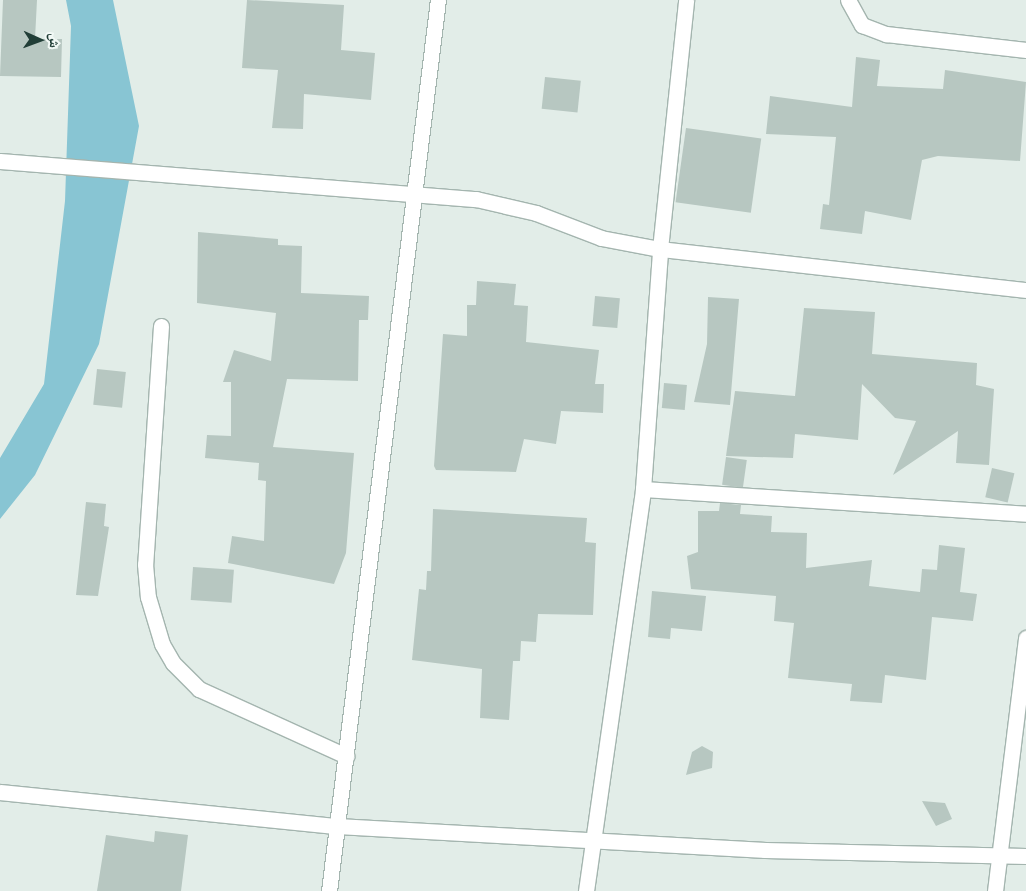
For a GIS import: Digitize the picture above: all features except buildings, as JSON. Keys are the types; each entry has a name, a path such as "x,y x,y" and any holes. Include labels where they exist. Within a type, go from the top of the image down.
{"street":[{"path":"329,891 438,0"},
{"path":"586,891 596,840 643,489 660,249 686,0"},
{"path":"848,0 862,25 886,34 1026,50"},
{"path":"0,161 476,200 536,213 601,238 660,249 1026,290"},
{"path":"161,326 145,564 148,597 162,644 173,663 198,689 346,756"},
{"path":"643,489 1026,514"},
{"path":"996,891 1026,638"},
{"path":"0,792 337,826 596,840 1001,857 1026,856"}],"water":[{"path":"66,0 113,0 139,126 99,344 35,475 0,519 0,458 44,384 65,201 71,26"}]}
